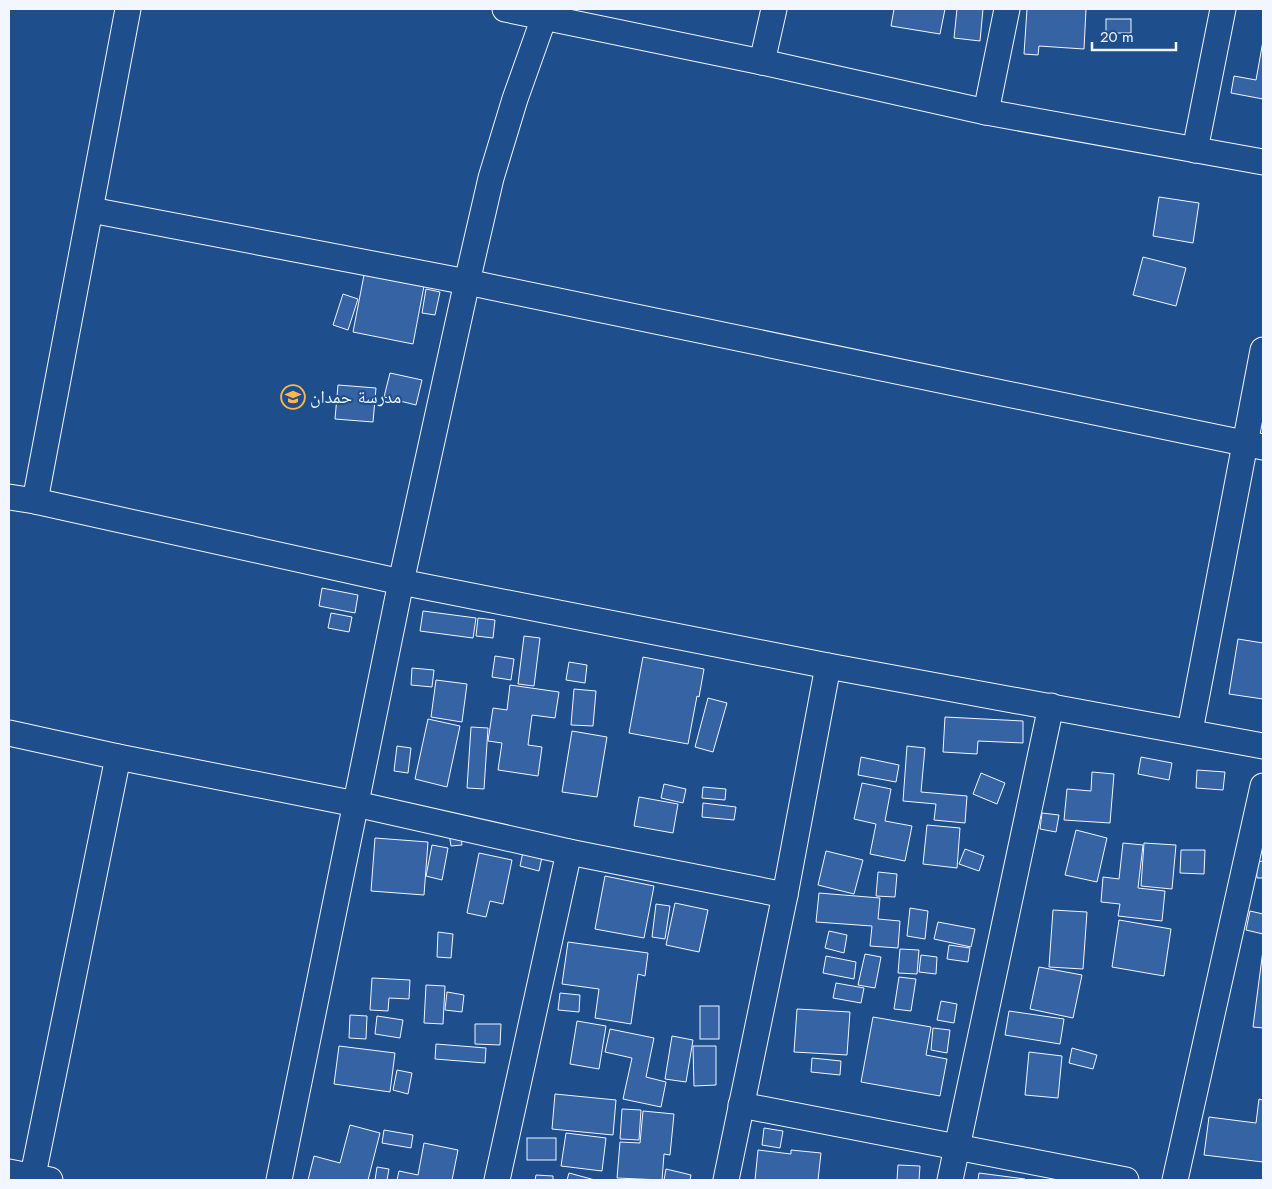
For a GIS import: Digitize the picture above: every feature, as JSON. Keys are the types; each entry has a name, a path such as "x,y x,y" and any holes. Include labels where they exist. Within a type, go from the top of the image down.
{"street":[{"path":"35,501 128,9"},
{"path":"505,9 545,13 986,112 1263,162"},
{"path":"762,62 774,9"},
{"path":"986,112 1007,9"},
{"path":"1196,150 1223,9"},
{"path":"280,1180 401,582 467,282 491,178 545,13"},
{"path":"91,210 467,282 1254,445"},
{"path":"1190,731 1254,445 1263,350"},
{"path":"9,497 35,501 401,582 828,666 1190,731 1263,746"},
{"path":"726,1180 828,666"},
{"path":"950,1180 1051,706"},
{"path":"9,733 118,757 356,804 569,852 784,895"},
{"path":"31,1177 118,757"},
{"path":"1174,1180 1263,786"},
{"path":"497,1180 569,852"},
{"path":"741,1105 1126,1180"}],"building":[{"path":"894,9 945,9 940,34 891,26"},
{"path":"957,9 983,9 980,41 954,38"},
{"path":"1027,9 1086,9 1084,49 1039,46 1038,55 1024,54"},
{"path":"1106,19 1131,19 1131,33 1106,33"},
{"path":"1263,41 1263,99 1231,93 1234,76 1256,80"},
{"path":"1159,197 1199,203 1193,243 1153,236"},
{"path":"1143,257 1186,268 1176,306 1133,295"},
{"path":"364,275 424,286 413,344 353,332"},
{"path":"426,289 440,292 435,315 422,313"},
{"path":"343,294 358,299 348,330 333,325"},
{"path":"390,373 422,380 416,405 384,397"},
{"path":"338,385 376,388 373,422 335,419"},
{"path":"322,588 358,595 355,613 319,606"},
{"path":"423,611 476,618 473,638 420,631"},
{"path":"331,613 352,617 349,632 328,628"},
{"path":"478,618 495,620 493,638 476,636"},
{"path":"524,636 540,638 534,686 518,684"},
{"path":"1238,639 1263,643 1263,699 1229,694"},
{"path":"495,656 514,659 511,680 492,677"},
{"path":"643,657 704,669 688,744 629,733"},
{"path":"569,662 587,665 585,683 566,680"},
{"path":"412,668 434,670 432,687 411,685"},
{"path":"436,680 467,684 462,722 431,717"},
{"path":"510,685 559,692 555,718 532,715 528,745 542,747 538,776 498,770 502,743 488,741 493,708 507,710"},
{"path":"574,689 596,691 593,726 571,725"},
{"path":"708,698 727,703 713,752 695,747"},
{"path":"945,717 1023,721 1023,743 978,741 977,754 943,752"},
{"path":"428,719 460,726 447,787 415,779"},
{"path":"471,727 488,728 484,789 467,788"},
{"path":"572,731 607,737 597,797 562,792"},
{"path":"397,746 411,748 408,773 394,771"},
{"path":"907,746 925,748 921,792 967,796 965,823 934,820 936,804 903,801"},
{"path":"861,757 899,765 896,782 858,775"},
{"path":"1141,757 1172,763 1169,780 1138,774"},
{"path":"1197,770 1225,772 1223,790 1196,788"},
{"path":"1092,772 1114,774 1110,823 1064,820 1067,789 1091,791"},
{"path":"981,773 1005,783 997,804 973,794"},
{"path":"862,783 891,789 885,821 912,826 905,861 870,854 876,824 854,819"},
{"path":"664,784 686,789 683,803 661,798"},
{"path":"703,787 726,789 725,800 702,798"},
{"path":"639,797 678,804 673,833 634,826"},
{"path":"703,803 736,807 734,820 702,817"},
{"path":"1042,813 1059,815 1056,832 1040,829"},
{"path":"460,825 462,845 451,846 448,826"},
{"path":"927,825 960,828 957,868 923,864"},
{"path":"1076,830 1107,838 1097,882 1065,875"},
{"path":"375,838 428,842 424,895 371,891"},
{"path":"1123,843 1143,845 1138,888 1165,891 1162,921 1118,916 1120,904 1101,902 1103,877 1119,879"},
{"path":"1144,843 1176,845 1172,889 1141,886"},
{"path":"432,845 448,848 442,880 426,876"},
{"path":"965,849 984,856 979,871 959,864"},
{"path":"1181,850 1205,850 1204,874 1180,873"},
{"path":"826,851 863,860 854,894 818,885"},
{"path":"523,852 542,857 539,871 520,866"},
{"path":"479,853 512,860 503,904 490,901 486,917 467,913"},
{"path":"1263,861 1263,878 1257,878 1256,862"},
{"path":"878,872 897,874 895,897 876,896"},
{"path":"605,876 654,886 644,938 595,929"},
{"path":"819,893 880,898 878,919 900,921 898,948 870,946 872,926 816,922"},
{"path":"675,903 708,910 699,952 666,945"},
{"path":"656,904 670,906 665,939 652,937"},
{"path":"910,908 928,911 925,939 907,936"},
{"path":"1053,910 1087,912 1083,969 1049,967"},
{"path":"1250,911 1263,914 1263,934 1246,930"},
{"path":"1119,920 1171,929 1164,976 1112,967"},
{"path":"938,922 975,929 971,947 934,939"},
{"path":"829,931 847,935 844,953 825,948"},
{"path":"438,932 453,934 451,958 437,957"},
{"path":"568,942 648,953 645,976 638,974 631,1024 595,1018 599,989 562,984"},
{"path":"949,945 970,948 968,962 947,959"},
{"path":"900,949 919,950 917,974 898,973"},
{"path":"1263,950 1263,1028 1253,1027"},
{"path":"865,954 881,957 875,988 858,985"},
{"path":"921,955 937,957 936,974 919,972"},
{"path":"826,956 856,962 854,979 823,973"},
{"path":"1039,967 1082,975 1073,1018 1030,1009"},
{"path":"899,977 916,979 911,1011 894,1009"},
{"path":"372,978 410,980 409,999 389,998 388,1011 370,1010"},
{"path":"836,983 864,988 861,1003 833,998"},
{"path":"426,985 445,986 443,1024 424,1023"},
{"path":"447,992 464,995 462,1012 445,1010"},
{"path":"560,993 580,995 579,1012 558,1010"},
{"path":"941,1001 957,1004 954,1023 937,1020"},
{"path":"700,1006 719,1006 719,1039 700,1039"},
{"path":"797,1009 850,1012 847,1055 794,1052"},
{"path":"1009,1011 1064,1019 1060,1044 1005,1035"},
{"path":"350,1015 367,1016 366,1039 349,1038"},
{"path":"377,1016 403,1020 400,1038 375,1034"},
{"path":"873,1017 931,1027 926,1055 947,1059 940,1096 861,1082"},
{"path":"577,1021 606,1026 599,1069 570,1064"},
{"path":"475,1024 501,1024 500,1045 475,1044"},
{"path":"933,1028 950,1030 947,1053 931,1050"},
{"path":"610,1029 654,1038 646,1077 666,1082 661,1107 623,1099 632,1058 605,1052"},
{"path":"672,1036 693,1040 686,1082 665,1079"},
{"path":"436,1044 486,1048 485,1063 435,1059"},
{"path":"339,1046 395,1053 390,1092 334,1084"},
{"path":"693,1046 716,1046 716,1085 694,1086"},
{"path":"1072,1048 1097,1055 1093,1069 1069,1063"},
{"path":"1029,1052 1062,1056 1058,1098 1025,1095"},
{"path":"812,1058 841,1061 840,1075 811,1072"},
{"path":"397,1070 412,1073 408,1094 393,1090"},
{"path":"555,1094 616,1100 613,1135 552,1129"},
{"path":"1259,1099 1263,1100 1263,1162 1204,1155 1209,1117 1256,1123"},
{"path":"622,1109 641,1110 639,1140 620,1139"},
{"path":"643,1111 674,1114 670,1155 664,1154 662,1180 617,1178 620,1142 640,1143"},
{"path":"350,1125 380,1133 368,1180 308,1180 314,1156 340,1163"},
{"path":"764,1128 783,1131 780,1148 762,1145"},
{"path":"384,1130 413,1135 411,1148 382,1143"},
{"path":"566,1133 606,1138 602,1171 561,1166"},
{"path":"527,1138 556,1138 556,1160 527,1160"},
{"path":"424,1143 458,1150 452,1180 397,1180 399,1171 418,1175"},
{"path":"758,1150 791,1154 791,1150 821,1153 818,1180 755,1180"},
{"path":"898,1165 920,1166 919,1180 897,1180"},
{"path":"377,1167 389,1169 387,1180 375,1180"},
{"path":"666,1169 691,1175 690,1180 664,1180"},
{"path":"569,1173 595,1180 567,1180"},
{"path":"979,1173 1025,1179 1025,1180 978,1180"},
{"path":"536,1175 553,1176 553,1180 535,1180"}],"place":[{"name":"مدرسة حمدان","path":"293,397"}]}
